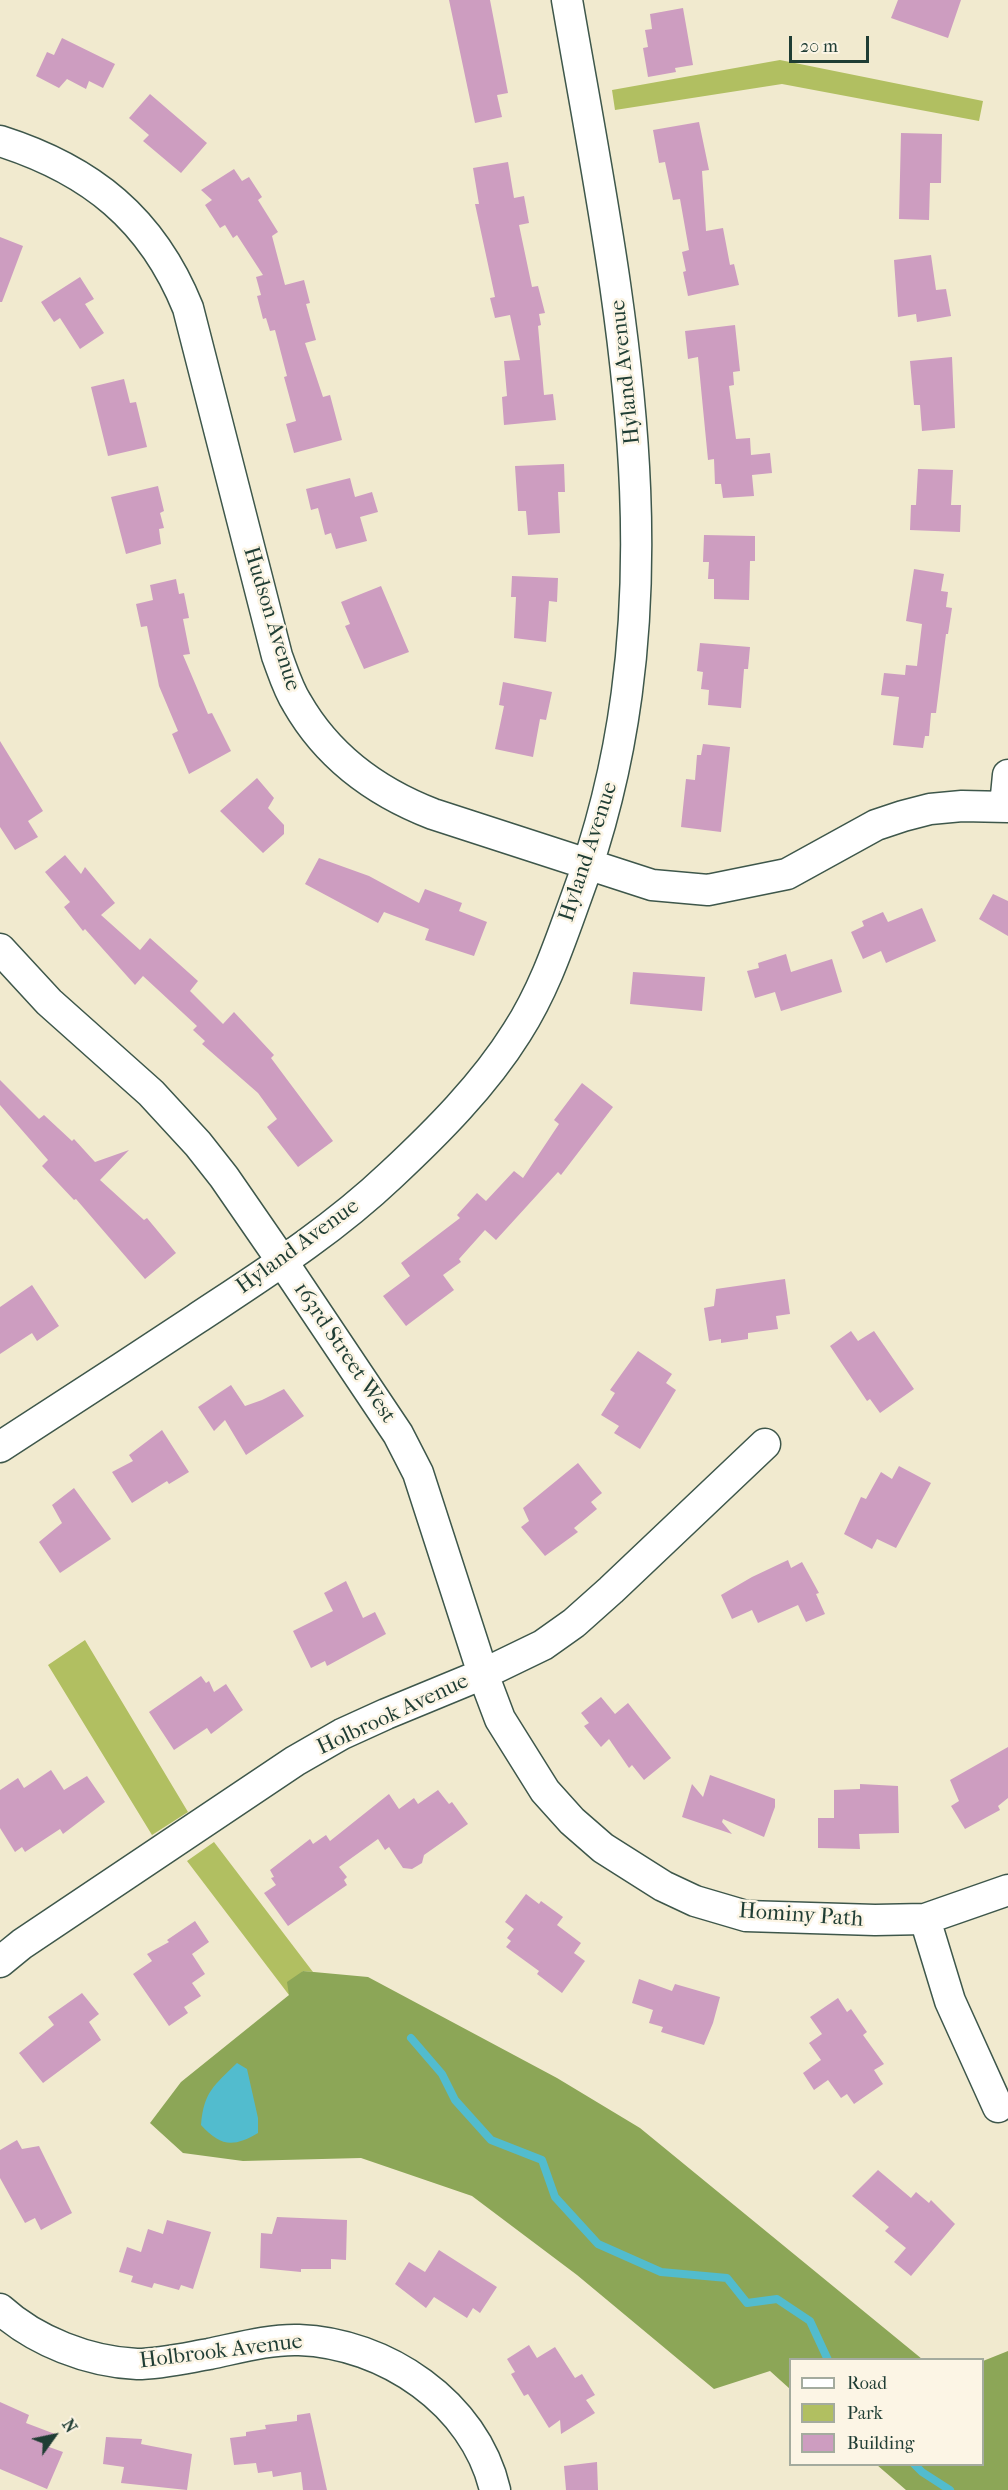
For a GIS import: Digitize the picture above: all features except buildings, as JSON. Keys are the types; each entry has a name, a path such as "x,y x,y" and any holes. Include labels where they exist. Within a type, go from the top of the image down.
{"street":[{"name":"Hyland Avenue","path":"0,1447 282,1261 340,1220 394,1173 451,1114 496,1062 514,1037 543,987 589,865 611,789 633,647 636,565 636,462 618,296 567,0"},
{"name":"Hudson Avenue","path":"0,141 47,158 77,174 126,211 158,249 176,279 188,308 277,656 296,701 311,725 355,771 401,801 433,814 652,885 708,890 787,874 876,825 903,816 930,809 1006,806"},
{"path":"1006,806 1008,776"},
{"name":"163rd Street West","path":"0,949 74,1027 151,1093 174,1116 224,1178 398,1434 417,1473 483,1674"},
{"name":"Holbrook Avenue","path":"0,1962 22,1944 295,1761 342,1734 483,1674 543,1645 574,1623 765,1444"},
{"name":"Hominy Path","path":"483,1674 500,1719 545,1791 572,1821 603,1848 663,1886 695,1901 746,1916 865,1920 925,1918 1008,1890"},
{"path":"925,1918 950,2001 998,2107"},
{"name":"Holbrook Avenue","path":"0,2308 26,2328 84,2355 138,2364 267,2342 297,2340 325,2342 362,2352 396,2367 429,2388 455,2413 476,2442 495,2490"}],"green space":[{"path":"780,60 983,101 979,121 782,84 615,110 612,90"},
{"path":"85,1640 188,1812 152,1835 48,1665"},
{"path":"214,1842 313,1972 303,1971 289,1995 187,1861"},
{"path":"303,1971 368,1977 557,2078 640,2128 921,2358 789,2358 789,2388 770,2371 714,2389 577,2275 472,2196 361,2158 243,2161 183,2153 150,2123 181,2082 289,1995 287,1982"},
{"path":"1008,2351 1008,2490 906,2490 878,2466 984,2466 984,2361"}],"water":[{"path":"237,2063 247,2069 258,2118 258,2133 234,2143 221,2141 201,2125 205,2104 212,2090"}],"waterway":[{"path":"411,2038 442,2074 455,2100 491,2140 542,2160 555,2197 598,2244 661,2272 727,2278 747,2303 777,2299 810,2321 827,2358"},
{"path":"916,2466 950,2490"}]}
